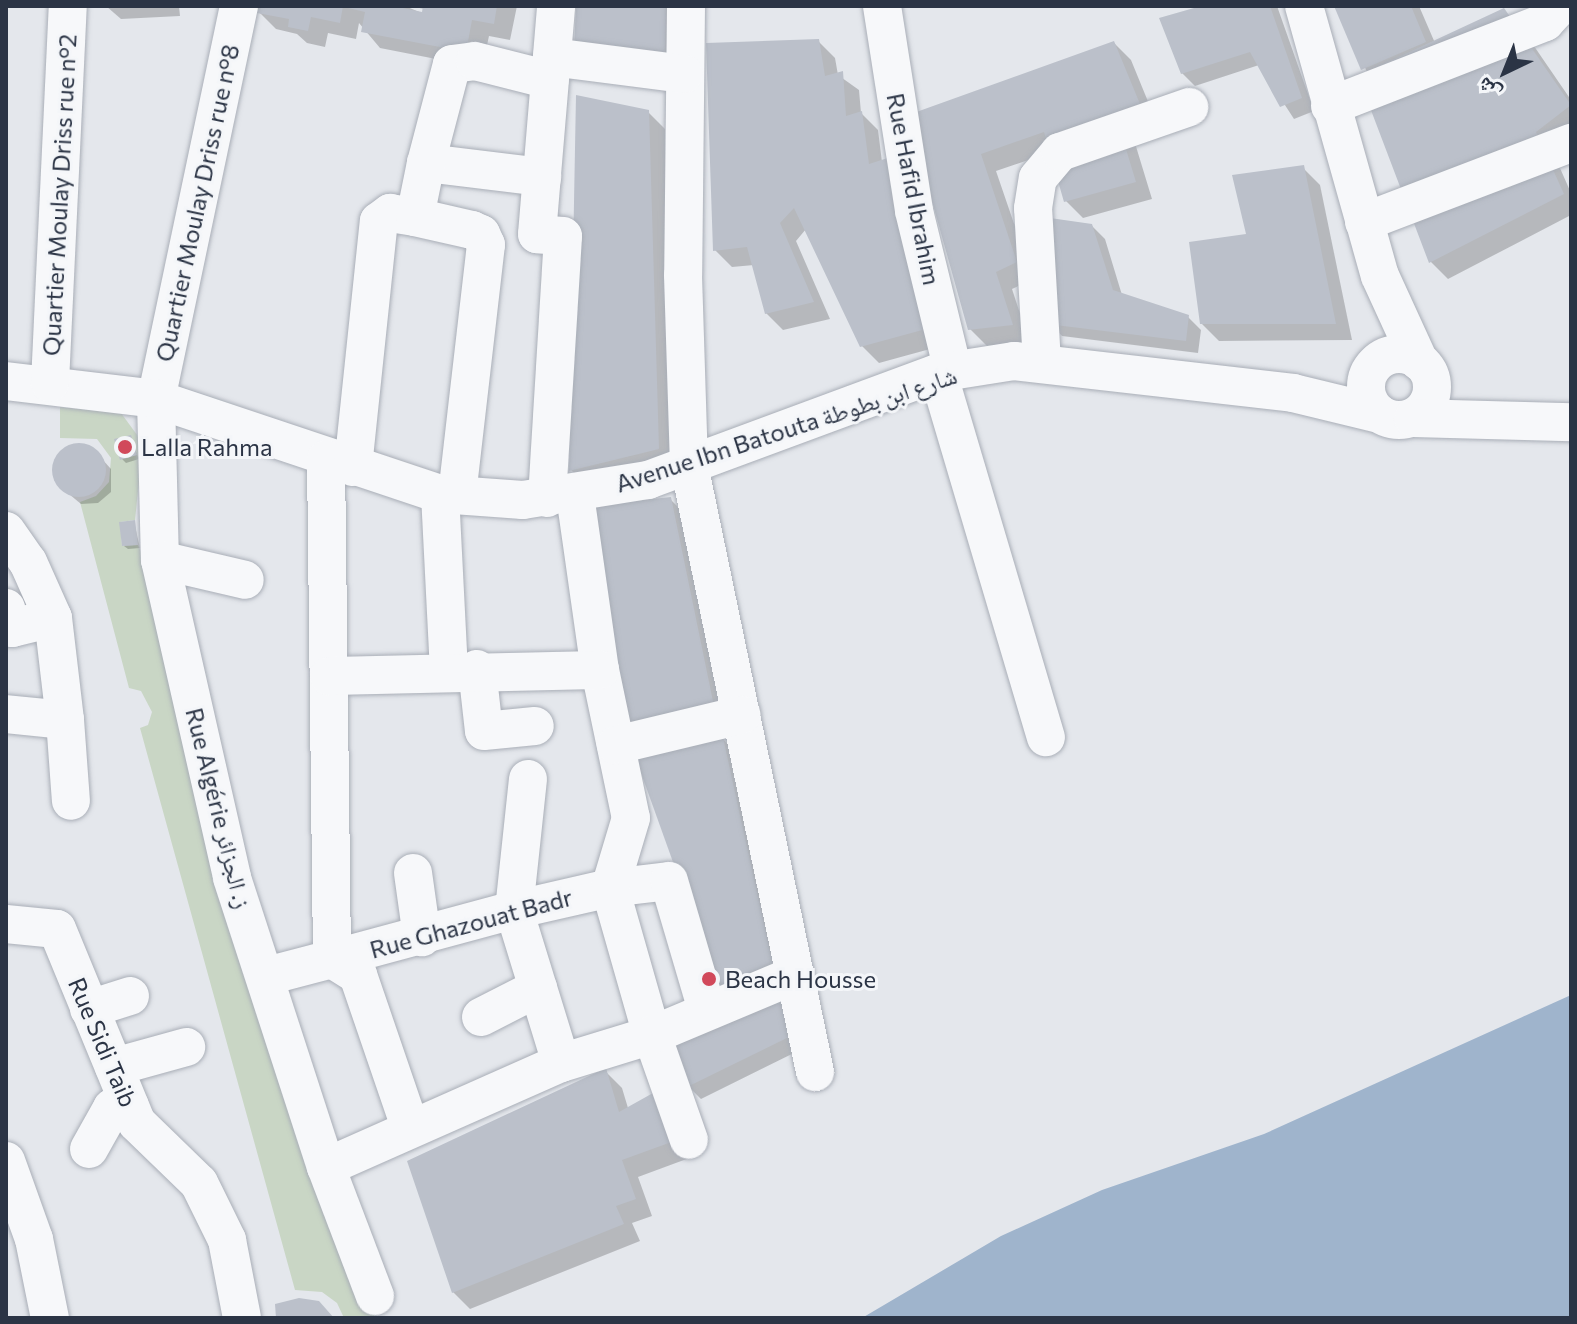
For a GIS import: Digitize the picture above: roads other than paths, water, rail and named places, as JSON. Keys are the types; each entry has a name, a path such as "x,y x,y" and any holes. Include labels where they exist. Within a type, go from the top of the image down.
{"street":[{"name":"Quartier Moulay Driss rue n°2","path":"50,383 68,6"},
{"name":"Quartier Moulay Driss rue n°8","path":"156,399 239,6"},
{"path":"556,6 537,234 563,236 561,496 631,818 610,888 652,1035 689,1140"},
{"path":"686,6 684,74 689,465 815,1072"},
{"name":"Rue Hafid Ibrahim","path":"882,6 914,211 946,372 1046,737"},
{"path":"1304,6 1380,276 1400,385 1498,417 1571,422"},
{"path":"1330,106 1545,22 1560,6"},
{"path":"415,217 452,64 475,61 684,74"},
{"path":"1042,363 1033,208 1038,178 1060,152 1189,107"},
{"path":"1364,222 1571,143"},
{"path":"426,163 542,177"},
{"path":"410,1127 358,975 332,959 329,676 340,463 379,221 390,213 472,230 481,234 486,245 448,495 463,669 484,731 535,726"},
{"name":"Avenue Ibn Batouta شارع ابن بطوطة","path":"6,381 50,383 156,399 340,463 448,495 561,496 689,465 946,372 1014,361 1293,393 1400,385"},
{"name":"Rue Algérie ز. الجزائر","path":"156,399 160,560 232,878 267,976 326,1167 375,1296"},
{"path":"6,531 28,562 53,618 71,801"},
{"path":"160,560 245,580"},
{"path":"6,608 12,628 53,618"},
{"path":"329,676 463,669 600,670"},
{"path":"6,714 65,720"},
{"path":"616,745 741,715"},
{"path":"528,779 514,910 561,1063"},
{"path":"413,873 422,937"},
{"name":"Rue Ghazouat Badr","path":"267,976 514,910 610,888 669,881 707,1010"},
{"name":"Rue Sidi Taib","path":"6,924 57,929 137,1123 199,1183 227,1240 242,1318"},
{"path":"326,1167 410,1127 561,1063 652,1035 795,975"},
{"path":"481,1017 538,988"},
{"path":"89,1009 130,996"},
{"path":"114,1067 186,1047"},
{"path":"89,1149 112,1108 130,1106"},
{"path":"6,1161 47,1234 50,1318"}],"water":[{"path":"1571,995 1571,1318 862,1318 1001,1236 1102,1190 1264,1134"}],"place":[{"name":"Lalla Rahma","path":"125,447"},
{"name":"Beach Housse","path":"709,979"}]}
